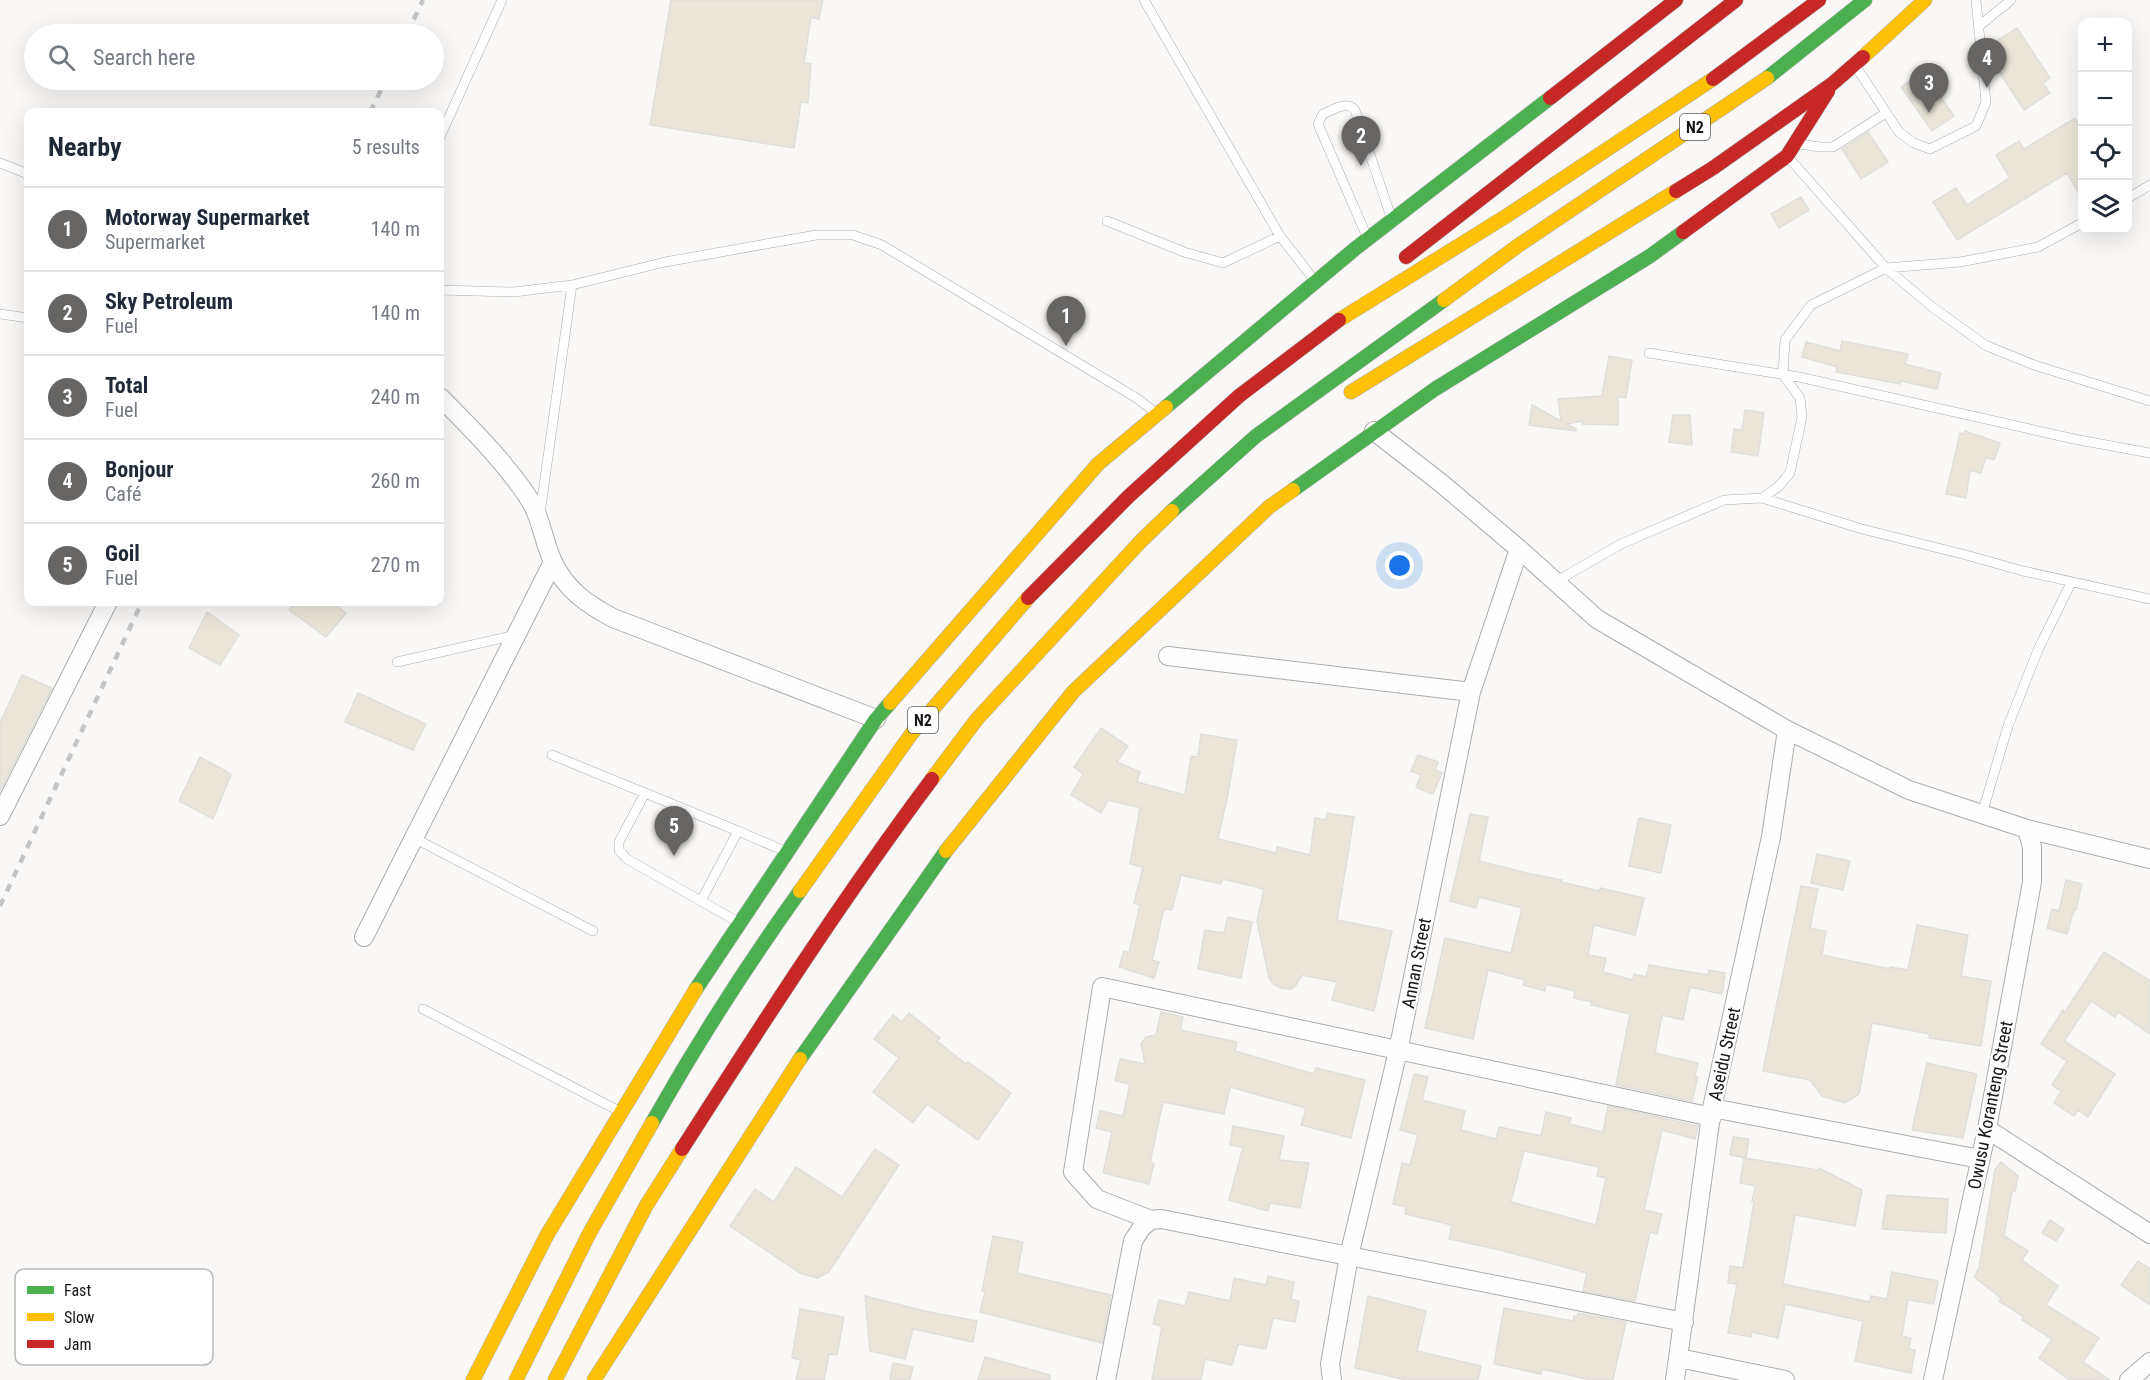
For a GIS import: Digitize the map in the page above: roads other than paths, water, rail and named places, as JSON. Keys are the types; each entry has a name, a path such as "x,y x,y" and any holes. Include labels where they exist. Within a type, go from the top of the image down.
{"main road":[{"path":"473,1380 547,1235 702,979 876,719 1098,464 1368,239 1676,0"},
{"path":"1396,264 1736,0"},
{"name":"N2","path":"516,1380 589,1234 673,1086 775,926 912,733 1033,593 1129,496 1239,396 1328,327 1508,215 1712,80 1819,0"},
{"name":"N2","path":"555,1380 646,1206 736,1064 897,826 976,719 1140,542 1196,488 1256,436 1519,245 1761,83 1865,0"},
{"path":"1336,403 1355,389 1713,168 1832,84 1925,0"},
{"path":"594,1380 787,1078 937,862 1073,692 1269,507 1435,389 1650,256 1787,156 1832,84"},
{"path":"1328,327 1371,284"},
{"path":"1140,542 1169,527 1194,510"}],"street":[{"path":"444,401 484,442 526,493 539,516 553,562 566,583 588,605 613,618 876,719"},
{"path":"1374,431 1441,483 1519,549 1597,620 1787,730 1909,790 2027,829 2150,859"},
{"name":"Annan Street","path":"1332,1380 1330,1364 1349,1256 1398,1051 1472,692 1519,549"},
{"path":"364,937 553,562"},
{"path":"0,816 106,606"},
{"path":"1168,656 1472,692"},
{"name":"Aseidu Street","path":"1675,1380 1712,1112 1771,837 1787,730"},
{"name":"Owusu Koranteng Street","path":"1933,1380 1987,1129 2032,882 2032,847 2027,829"},
{"path":"1683,1322 1161,1219 1151,1220 1097,1199 1072,1172 1102,987 1398,1051 1712,1112 1980,1159"},
{"path":"1987,1129 2150,1234"},
{"path":"1106,1380 1133,1241 1142,1227 1151,1220"},
{"path":"1679,1358 1785,1380"},
{"path":"2129,1380 2150,1362"}],"lane":[{"path":"444,129 502,0"},
{"path":"1144,0 1280,236 1316,283"},
{"path":"1855,65 1899,132 1914,143 1930,149 1976,126 1986,102 1976,0"},
{"path":"1979,26 2011,0"},
{"path":"1368,239 1318,124 1323,114 1347,104 1352,105 1392,220"},
{"path":"1796,143 1833,147 1886,113"},
{"path":"1787,156 1886,268 1931,306 1985,345 2034,365 2150,401"},
{"path":"0,163 24,172"},
{"path":"2132,195 2150,185"},
{"path":"1107,221 1184,252 1223,263 1280,236"},
{"path":"1762,498 1778,487 1790,473 1802,417 1800,398 1783,375 1785,340 1811,305 1886,268 1960,262 2038,247 2078,225"},
{"path":"444,290 514,292 572,285 676,260 816,235 853,235 882,245 1138,399 1158,414"},
{"path":"539,516 572,285"},
{"path":"0,314 24,317"},
{"path":"1649,353 1783,375 2074,439 2150,453"},
{"path":"1555,582 1621,544 1724,500 1762,498 1862,529 2071,583 2150,599"},
{"path":"1982,814 2008,726 2038,650 2071,583"},
{"path":"397,662 516,635"},
{"path":"552,755 787,852"},
{"path":"645,793 620,842 619,850 627,859 740,922"},
{"path":"701,901 738,831"},
{"path":"414,838 593,931"},
{"path":"423,1009 622,1112"}],"railway":[{"path":"412,24 423,0"},
{"path":"372,108 381,90"},
{"path":"0,906 140,606"}],"place":[{"name":"Bonjour","path":"1987,88"},
{"name":"Total","path":"1929,113"},
{"name":"Sky Petroleum","path":"1361,166"},
{"name":"Motorway Supermarket","path":"1066,346"},
{"name":"Goil","path":"674,856"}]}
